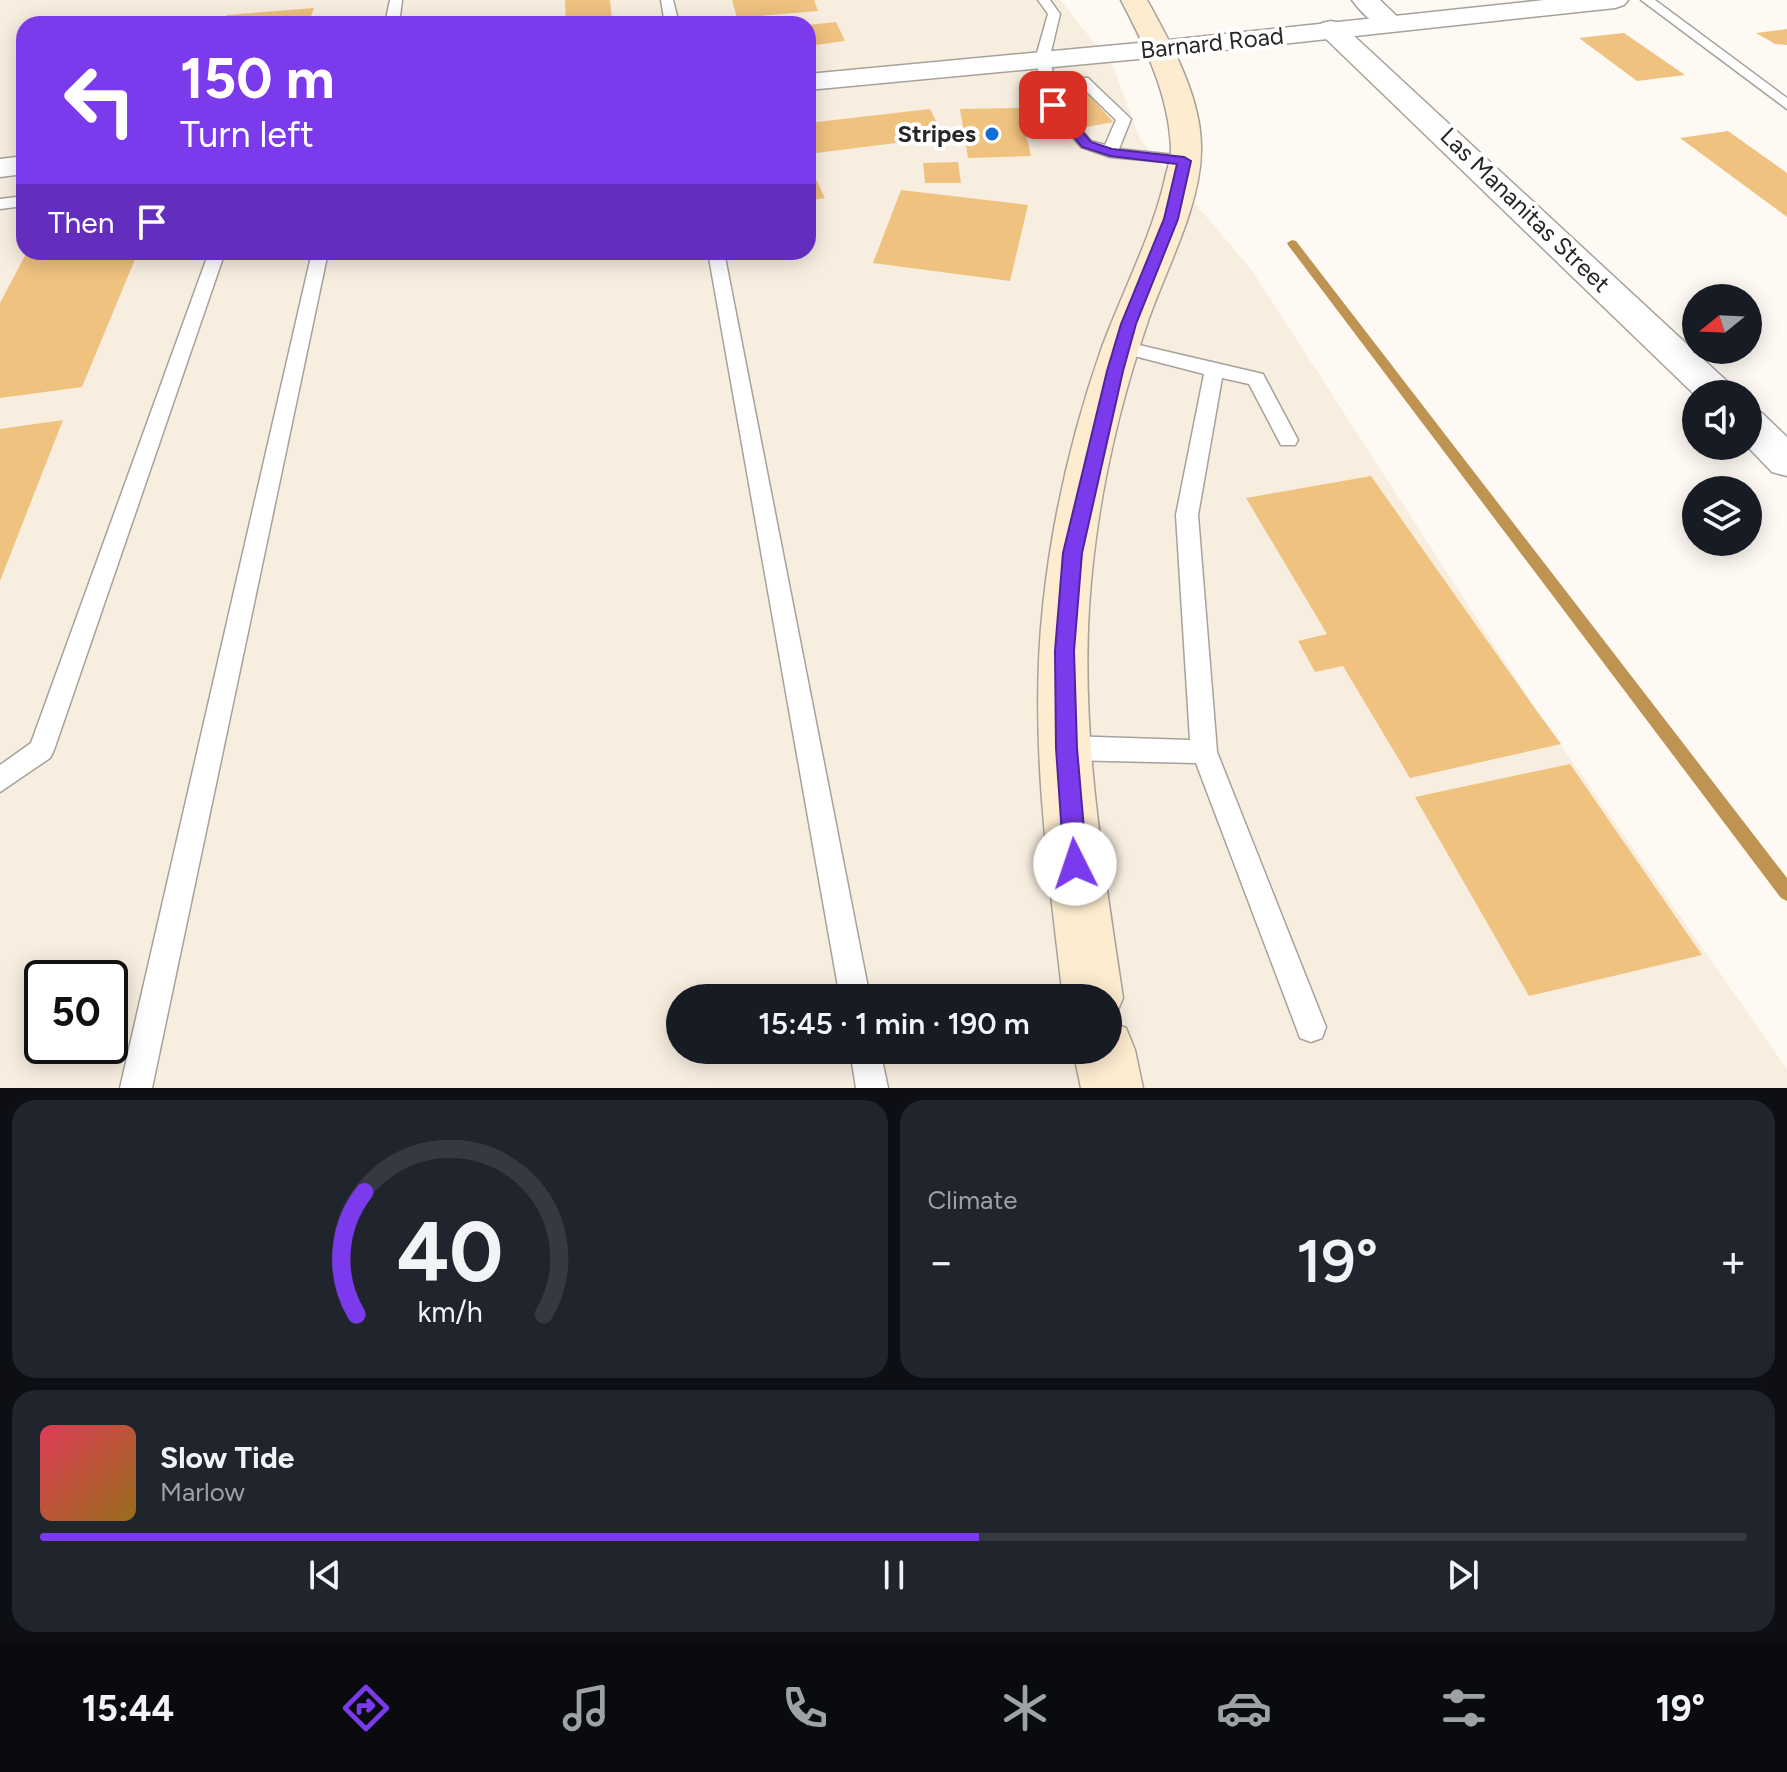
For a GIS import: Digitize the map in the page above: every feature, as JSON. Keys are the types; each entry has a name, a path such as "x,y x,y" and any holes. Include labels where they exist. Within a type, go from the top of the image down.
{"main road":[{"path":"1091,984 1075,864 1066,748 1064,651 1072,553 1101,419 1122,347 1171,219 1187,149 1177,101 1160,49 1134,0"},
{"path":"1107,1064 1112,1088"}],"street":[{"path":"1365,0 1391,23"},
{"name":"Barnard Road","path":"816,82 1045,71 1160,49 1615,0"},
{"name":"Las Mananitas Street","path":"1331,29 1702,380"},
{"path":"1762,437 1787,461"}],"lane":[{"path":"1044,0 1054,14 1045,71 1036,85 1086,144 1110,152 1184,161"},
{"path":"1647,0 1787,105"},
{"path":"1045,71 1083,81 1124,119 1110,152"},
{"path":"0,780 41,750 214,260"},
{"path":"136,1088 318,260"},
{"path":"717,260 852,984"},
{"path":"1122,347 1256,379 1288,440"},
{"path":"1214,370 1187,515 1204,752 1311,1027"},
{"path":"1066,748 1204,752"},
{"path":"868,1064 872,1088"}],"shaded area":[{"path":"0,0 1060,0 1113,66 1140,139 1251,269 1534,707 1787,1069 1787,1088 0,1088"}],"building":[{"path":"565,0 610,0 612,16 566,16"},
{"path":"732,0 814,0 818,11 760,16 736,16"},
{"path":"314,8 311,16 227,15"},
{"path":"836,22 845,41 816,45 816,24"},
{"path":"1787,29 1787,45 1775,44 1756,33"},
{"path":"1624,33 1685,75 1637,81 1579,38"},
{"path":"1086,91 1113,122 1081,128 1054,96"},
{"path":"1020,108 1031,156 968,158 960,109"},
{"path":"930,109 944,137 816,153 816,122"},
{"path":"1728,131 1787,173 1787,217 1680,138"},
{"path":"958,162 961,183 925,183 923,163"},
{"path":"816,179 825,198 816,200"},
{"path":"901,190 1028,205 1010,281 873,263"},
{"path":"23,260 135,260 82,387 0,398 0,303"},
{"path":"63,420 0,581 0,429"},
{"path":"1371,476 1561,744 1410,778 1343,666 1315,672 1298,641 1327,634 1246,498"},
{"path":"1570,764 1702,955 1529,996 1415,797"}],"waterway":[{"path":"1292,243 1787,892"}],"place":[{"name":"Stripes","path":"992,134"}],"route":[{"path":"1053,105 1086,144 1110,152 1184,161 1171,219 1129,324 1101,419 1072,553 1064,651 1066,748 1075,864"}]}
